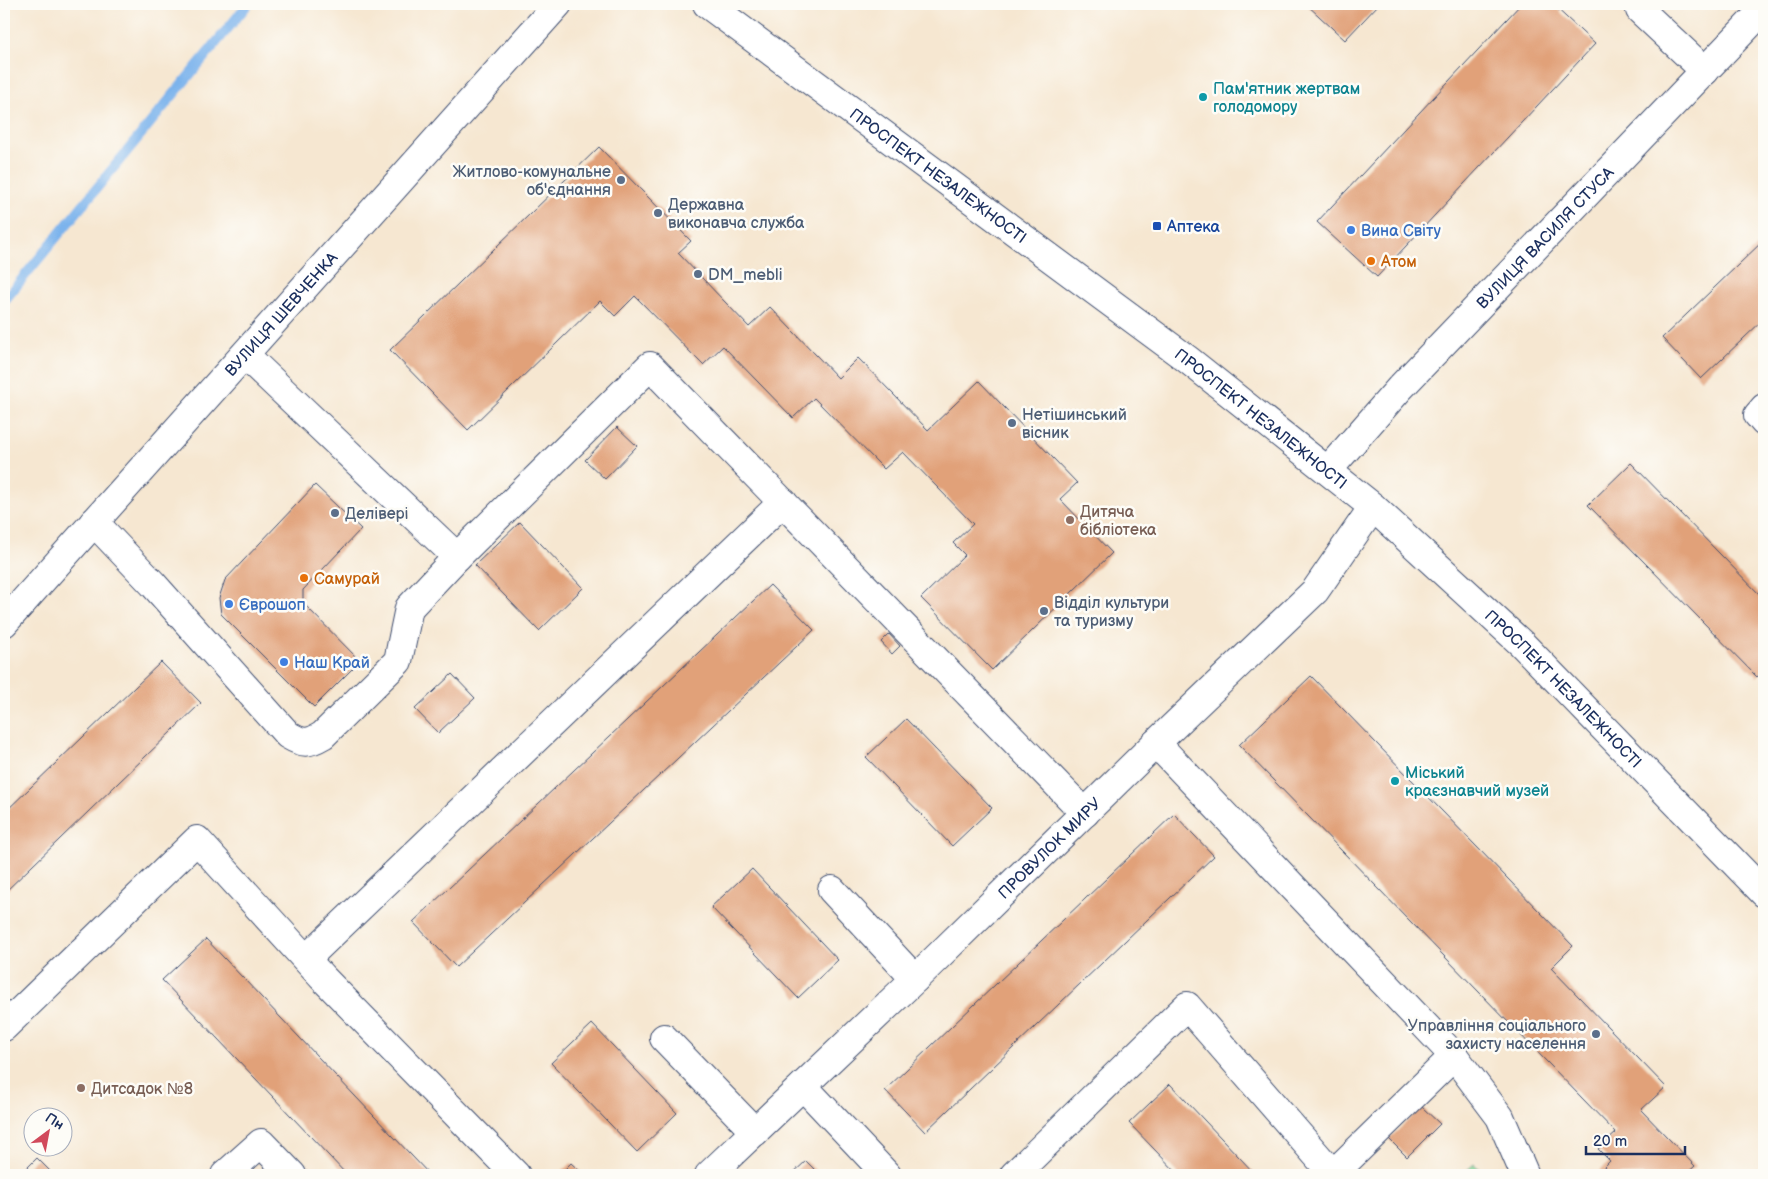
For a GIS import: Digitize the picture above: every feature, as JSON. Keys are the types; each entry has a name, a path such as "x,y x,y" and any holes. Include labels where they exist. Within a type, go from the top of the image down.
{"street":[{"name":"ВУЛИЦЯ ШЕВЧЕНКА","path":"4,623 558,4"},
{"name":"ПРОСПЕКТ НЕЗАЛЕЖНОСТІ","path":"707,4 1187,359 1373,507 1522,644 1764,893"},
{"path":"1646,4 1640,10 1705,71"},
{"name":"ВУЛИЦЯ ВАСИЛЯ СТУСА","path":"1328,470 1400,388 1764,9"},
{"path":"245,354 457,557"},
{"path":"94,522 153,584 288,734 299,742 312,742 323,735 398,661 409,608 457,557 650,366 1085,813"},
{"path":"1764,408 1758,415 1764,422"},
{"path":"307,958 783,502"},
{"name":"ПРОВУЛОК МИРУ","path":"709,1175 915,979 1156,743 1315,591 1373,507"},
{"path":"1156,743 1454,1056 1500,1117 1525,1175"},
{"path":"4,1027 197,840 336,991 516,1175"},
{"path":"832,890 915,979"},
{"path":"1014,1175 1187,1006 1333,1174 1454,1056"},
{"path":"664,1038 755,1132"},
{"path":"803,1086 887,1175"},
{"path":"225,1175 261,1143 292,1175"}],"green space":[{"path":"1474,1164 1486,1175 1462,1175"}],"building":[{"path":"1306,4 1379,4 1345,40"},
{"path":"1521,4 1552,4 1595,44 1377,277 1317,222"},
{"path":"599,147 691,241 678,253 749,327 770,307 838,378 858,358 928,430 979,381 1077,483 1060,499 1112,553 992,670 921,598 965,555 953,543 973,524 903,452 884,469 814,398 793,418 723,346 703,365 635,296 615,316 600,301 468,430 390,350"},
{"path":"1764,240 1764,319 1701,379 1662,338"},
{"path":"617,427 637,446 605,479 585,460"},
{"path":"1631,463 1764,599 1764,670 1757,677 1588,505"},
{"path":"315,485 361,529 303,590 303,603 360,661 314,707 221,614 219,598 225,580"},
{"path":"520,522 583,588 539,631 475,565"},
{"path":"770,585 814,630 456,967 413,922"},
{"path":"889,634 900,646 892,654 881,642"},
{"path":"161,662 201,703 4,893 4,813"},
{"path":"452,674 475,698 438,733 415,709"},
{"path":"1311,676 1573,946 1551,968 1666,1087 1641,1110 1695,1166 1685,1175 1596,1175 1610,1161 1598,1149 1616,1133 1239,745"},
{"path":"906,719 992,808 952,846 866,757"},
{"path":"1174,814 1214,856 925,1132 885,1090"},
{"path":"752,869 838,960 798,998 711,907"},
{"path":"206,939 430,1175 347,1175 162,980"},
{"path":"592,1024 677,1113 637,1152 551,1063"},
{"path":"1170,1084 1256,1175 1179,1175 1129,1123"},
{"path":"1422,1107 1440,1124 1407,1157 1389,1139"},
{"path":"37,1158 54,1175 20,1175"},
{"path":"806,1161 820,1175 791,1175"},
{"path":"571,1163 584,1175 559,1175"}],"waterway":[{"path":"4,301 248,4"}],"place":[{"name":"Пам'ятник жертвам голодомору","path":"1203,97"},
{"name":"Житлово-комунальне об'єднання","path":"621,180"},
{"name":"Державна виконавча служба","path":"658,213"},
{"name":"Аптека","path":"1157,226"},
{"name":"Вина Світу","path":"1351,230"},
{"name":"Атом","path":"1371,261"},
{"name":"DM_mebli","path":"698,274"},
{"name":"Нетішинський вісник","path":"1012,423"},
{"name":"Делівері","path":"335,513"},
{"name":"Дитяча бібліотека","path":"1070,520"},
{"name":"Самурай","path":"304,578"},
{"name":"Єврошоп","path":"229,604"},
{"name":"Відділ культури та туризму","path":"1044,611"},
{"name":"Наш Край","path":"284,662"},
{"name":"Міський краєзнавчий музей","path":"1395,781"},
{"name":"Управління соціального захисту населення","path":"1596,1034"},
{"name":"Дитсадок №8","path":"81,1088"}]}
